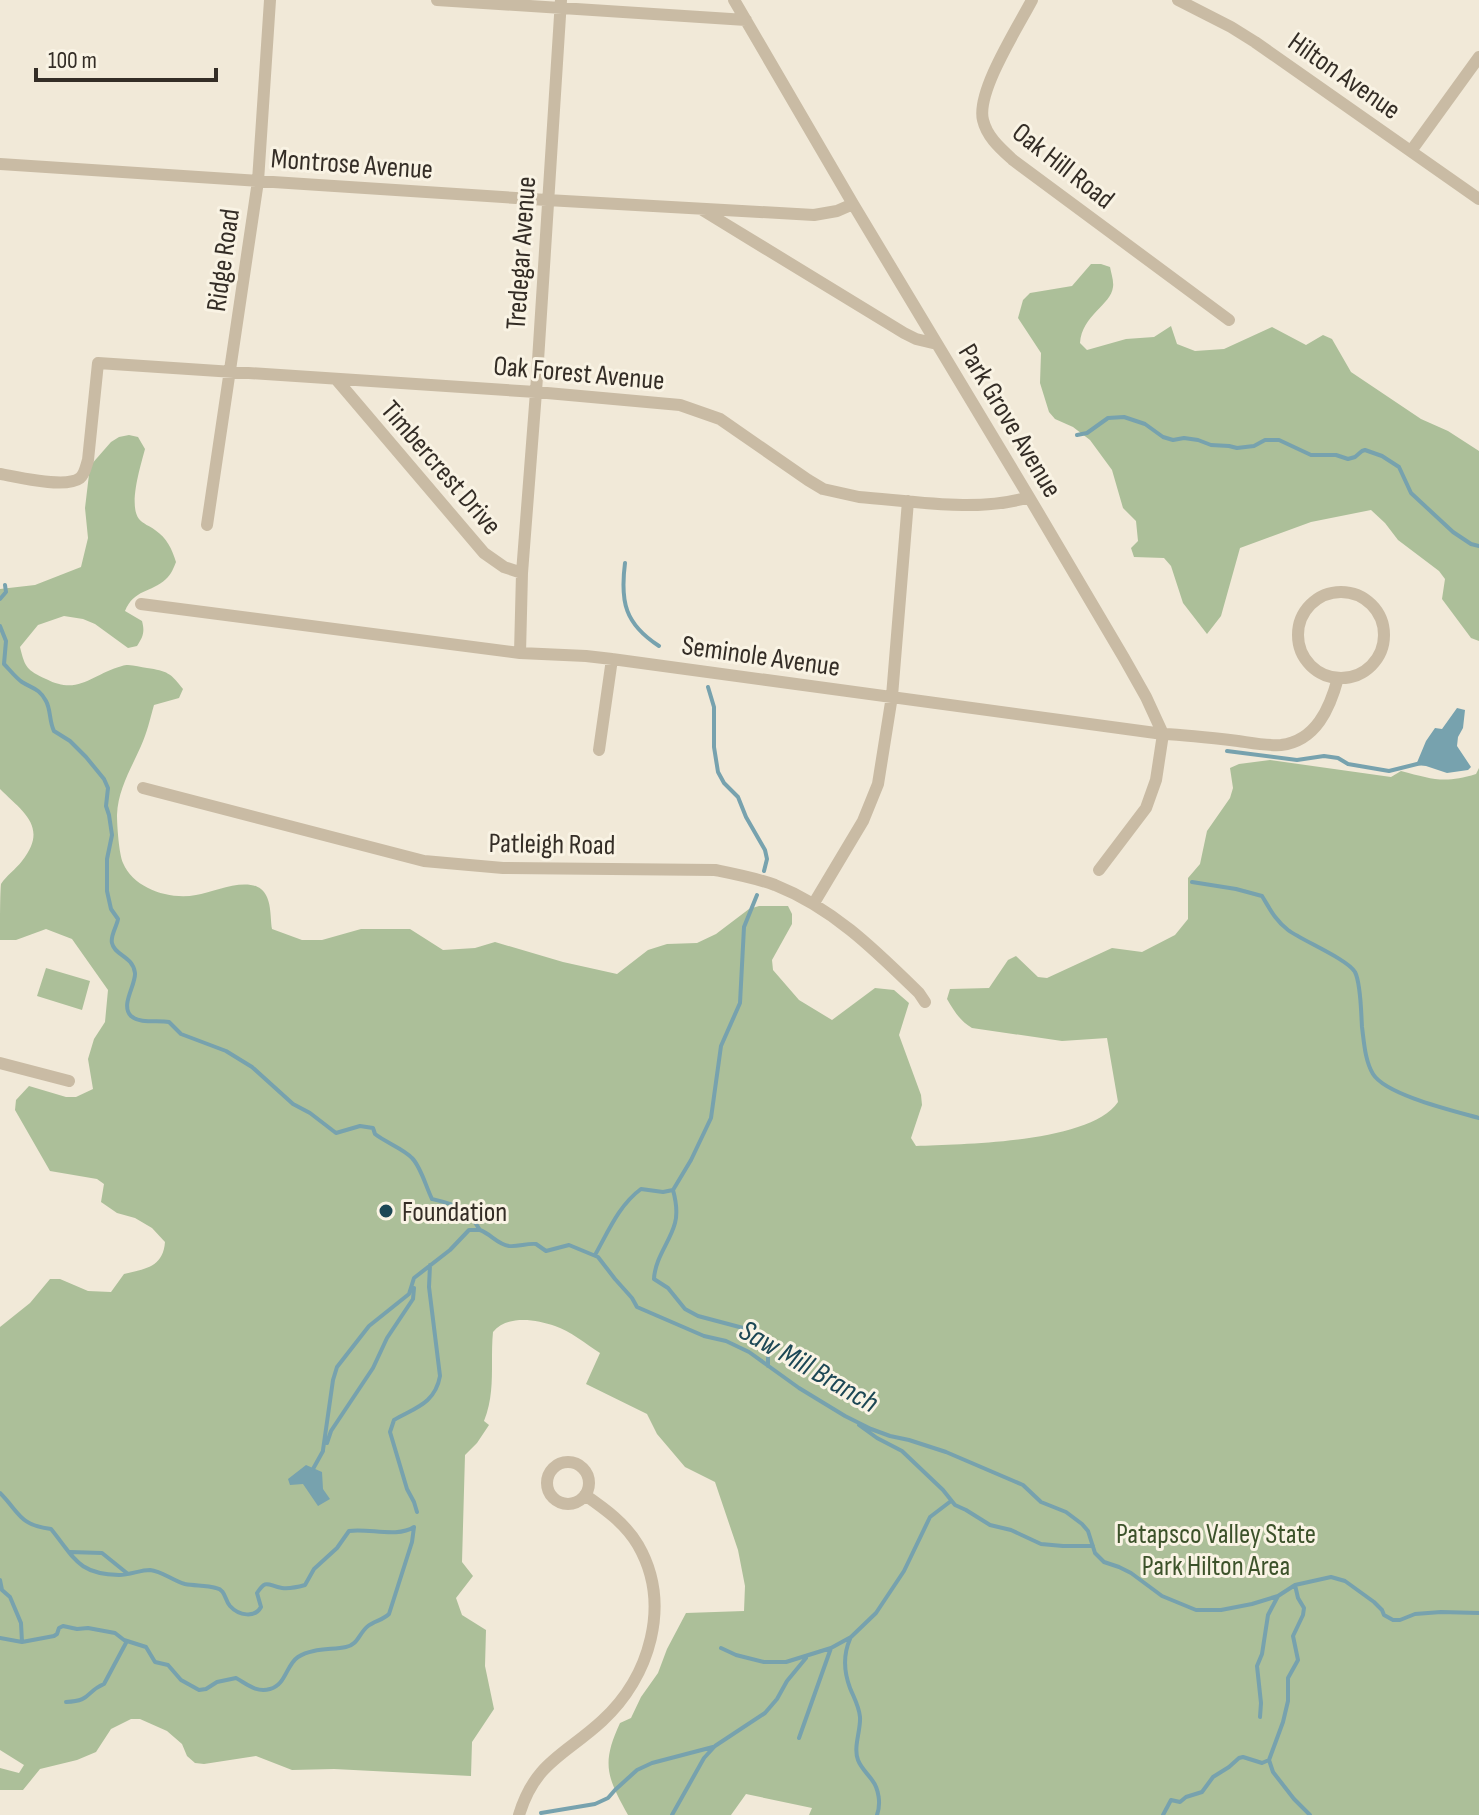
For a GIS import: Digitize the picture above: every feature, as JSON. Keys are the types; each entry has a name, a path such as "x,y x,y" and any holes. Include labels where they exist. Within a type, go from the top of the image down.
{"street":[{"name":"Ridge Road","path":"207,525 258,181 270,0"},
{"path":"437,0 560,4 746,20"},
{"name":"Park Grove Avenue","path":"734,0 1146,697 1163,734"},
{"name":"Oak Hill Road","path":"1032,0 984,99 983,124 989,136 1013,160 1229,320"},
{"name":"Hilton Avenue","path":"1178,0 1255,42 1479,199"},
{"name":"Tredegar Avenue","path":"520,653 522,573 560,4"},
{"path":"1411,151 1479,57"},
{"name":"Montrose Avenue","path":"0,164 814,215 853,204"},
{"name":"Montrose Avenue","path":"701,209 904,333 937,344"},
{"name":"Oak Forest Avenue","path":"0,474 47,481 72,482 80,478 88,460 98,363 536,392 680,405 720,419 823,489 859,497 988,505 1029,497"},
{"name":"Timbercrest Drive","path":"336,379 484,553 504,567 522,573"},
{"path":"814,903 863,821 880,773 892,696 908,501"},
{"path":"1340,592 1355,595 1372,607 1380,619 1383,640 1375,660 1365,671 1352,677 1338,678 1324,675 1311,667 1303,655 1298,634 1308,607 1320,598 1340,592"},
{"name":"Seminole Avenue","path":"141,604 520,653 612,659 1163,734 1272,745 1289,743 1317,725 1333,698 1338,678"},
{"path":"599,750 612,659"},
{"path":"1099,870 1146,808 1156,780 1163,734"},
{"name":"Patleigh Road","path":"143,788 424,861 503,868 715,870 774,885 814,903 845,924 869,944 925,1002"},
{"path":"0,1063 69,1081"},
{"path":"519,1815 534,1781 550,1762 602,1721 619,1702 637,1678 650,1647 655,1620 655,1594 648,1567 637,1543 615,1517 585,1495"}],"green space":[{"path":"1091,264 1110,267 1113,285 1111,293 1082,333 1080,343 1087,350 1126,339 1154,337 1171,326 1177,344 1195,351 1224,349 1272,327 1306,345 1323,335 1332,339 1351,372 1421,419 1448,431 1479,451 1479,641 1471,638 1442,599 1445,579 1439,571 1398,540 1371,510 1311,522 1240,548 1221,616 1207,634 1183,603 1171,566 1164,558 1134,557 1131,548 1138,541 1136,521 1123,508 1112,470 1090,440 1049,412 1040,383 1041,353 1018,318 1023,300 1030,293 1072,286"},
{"name":"Patapsco Valley State Park Hilton Area","path":"129,435 138,437 145,449 136,485 136,513 141,521 166,540 176,562 168,577 138,595 125,611 142,621 141,640 137,646 128,648 95,624 64,616 38,625 20,647 25,664 31,670 58,684 85,682 128,665 164,672 183,689 179,698 154,705 145,736 120,796 117,815 120,853 135,880 154,891 175,896 196,895 238,885 254,886 267,897 272,929 302,940 322,940 361,929 410,929 443,950 475,948 495,942 617,974 648,950 667,944 697,943 716,934 749,909 788,906 792,924 772,960 773,970 799,1000 832,1020 875,988 894,990 909,1003 899,1035 921,1095 922,1105 911,1138 916,1146 994,1142 1054,1133 1103,1116 1118,1102 1107,1038 1062,1041 972,1028 961,1019 947,999 950,989 989,988 1008,960 1016,956 1038,977 1047,978 1112,948 1142,952 1175,935 1188,919 1188,878 1200,864 1207,831 1230,798 1233,788 1230,768 1270,760 1391,777 1401,771 1446,780 1476,774 1479,768 1479,1815 809,1815 812,1808 746,1794 731,1815 628,1815 609,1770 614,1737 620,1723 631,1718 658,1673 686,1613 744,1611 745,1586 738,1550 715,1482 685,1467 657,1434 647,1414 586,1384 600,1353 561,1328 522,1320 506,1323 493,1332 491,1388 484,1421 489,1425 465,1455 462,1562 473,1576 456,1598 462,1615 486,1630 485,1666 494,1709 472,1742 471,1776 334,1769 292,1770 256,1756 195,1763 187,1756 182,1744 167,1731 140,1719 131,1719 111,1729 96,1752 40,1769 23,1790 0,1790 0,1768 19,1773 24,1765 0,1750 0,1327 30,1303 50,1279 60,1279 88,1291 111,1292 124,1274 145,1269 156,1262 161,1257 165,1242 152,1228 135,1218 117,1213 101,1202 104,1184 97,1179 50,1171 15,1110 16,1100 29,1086 66,1097 76,1097 93,1089 88,1059 94,1039 105,1022 108,990 72,939 46,929 16,940 0,940 1,884 30,849 33,829 24,813 0,789 0,589 35,585 81,567 88,538 85,508 90,466 111,442"},
{"path":"46,968 90,981 82,1010 37,996"}],"water":[{"path":"1457,708 1465,710 1457,746 1471,767 1447,773 1416,765 1435,728 1442,729"},
{"path":"306,1465 322,1472 323,1489 330,1499 318,1506 303,1484 290,1485 288,1479"}],"waterway":[{"path":"1077,435 1087,433 1108,418 1124,417 1145,424 1173,440 1184,438 1237,448 1254,446 1265,440 1279,440 1311,455 1336,455 1348,459 1365,450 1399,467 1411,493 1453,532 1479,546"},
{"path":"625,563 623,589 627,611 639,629 659,646"},
{"name":"Saw Mill Branch","path":"0,599 6,592 5,585"},
{"name":"Saw Mill Branch","path":"0,626 6,641 4,664 19,680 41,694 48,704 54,731 86,757 108,788 106,806 112,835 107,859 107,891 111,909 118,919 113,947 134,967 135,978 127,1006 131,1016 144,1021 169,1022 181,1034 226,1051 252,1067 293,1104 336,1133 360,1126 373,1128 375,1134 412,1158 432,1199 460,1208 480,1230 501,1243 509,1246 536,1244 546,1251 569,1245 598,1257 637,1307 749,1352 799,1388 871,1429 946,1452 1023,1485 1041,1502 1066,1512 1082,1524 1088,1531 1095,1553 1104,1562 1131,1573 1162,1596 1196,1610 1221,1610 1252,1604 1278,1596 1295,1585 1331,1577 1345,1581 1393,1620 1415,1614 1479,1613"},
{"path":"708,687 714,707 714,747 718,772 738,797 765,850 767,859 764,871"},
{"path":"1227,751 1297,760 1324,756 1389,771 1421,763"},
{"path":"1192,882 1262,896 1288,930 1334,956 1355,972 1368,1063 1380,1082 1438,1107 1479,1118"},
{"path":"757,895 744,927 740,1003 721,1046 711,1118 673,1190 676,1219 654,1279 668,1288 685,1309 698,1316 747,1329 768,1354 768,1366"},
{"path":"595,1255 609,1228 633,1195 641,1189 673,1190"},
{"path":"323,1450 337,1367 369,1326 409,1294 414,1278 450,1250 469,1230 480,1230"},
{"path":"417,1512 390,1432 394,1420 429,1399 440,1376 429,1287 430,1265"},
{"path":"327,1443 331,1431 373,1368 387,1338 413,1299 414,1288"},
{"path":"859,1425 902,1451 955,1505 990,1525 1011,1530 1041,1544 1093,1546"},
{"path":"313,1469 323,1451"},
{"path":"0,1493 26,1521 51,1529 85,1567 119,1575 150,1570 185,1584 216,1588 222,1591 234,1609 247,1614 255,1613 261,1607 257,1593 266,1584 285,1588 305,1585 314,1569 337,1548 349,1531 399,1532 414,1527"},
{"path":"721,1648 764,1662 786,1662 831,1648 851,1637 876,1613 904,1571 930,1517 951,1501"},
{"path":"0,1638 22,1642 54,1636 63,1626 115,1633 124,1640 146,1647 155,1662 168,1665 181,1680 199,1690 236,1678 256,1689 270,1689 283,1679 298,1657 350,1646 368,1626 389,1614 414,1527"},
{"path":"70,1552 102,1553 128,1574"},
{"path":"0,1580 2,1590 10,1597 21,1623 22,1642"},
{"path":"1295,1585 1304,1608 1293,1636 1298,1660 1288,1678 1288,1701 1269,1760 1273,1772 1310,1815"},
{"path":"1260,1717 1257,1666 1268,1615 1278,1596"},
{"path":"850,1639 845,1664 860,1717 857,1755 876,1788 879,1801 877,1815"},
{"path":"66,1702 84,1698 104,1684 127,1641"},
{"path":"799,1738 831,1648"},
{"path":"672,1815 704,1758 715,1746 765,1713 806,1658"},
{"path":"541,1813 595,1804 608,1798 637,1770 713,1747"},
{"path":"1163,1815 1171,1800 1180,1802 1202,1792 1213,1777 1239,1758 1262,1763 1269,1760"}],"place":[{"name":"Foundation","path":"386,1211"}]}
